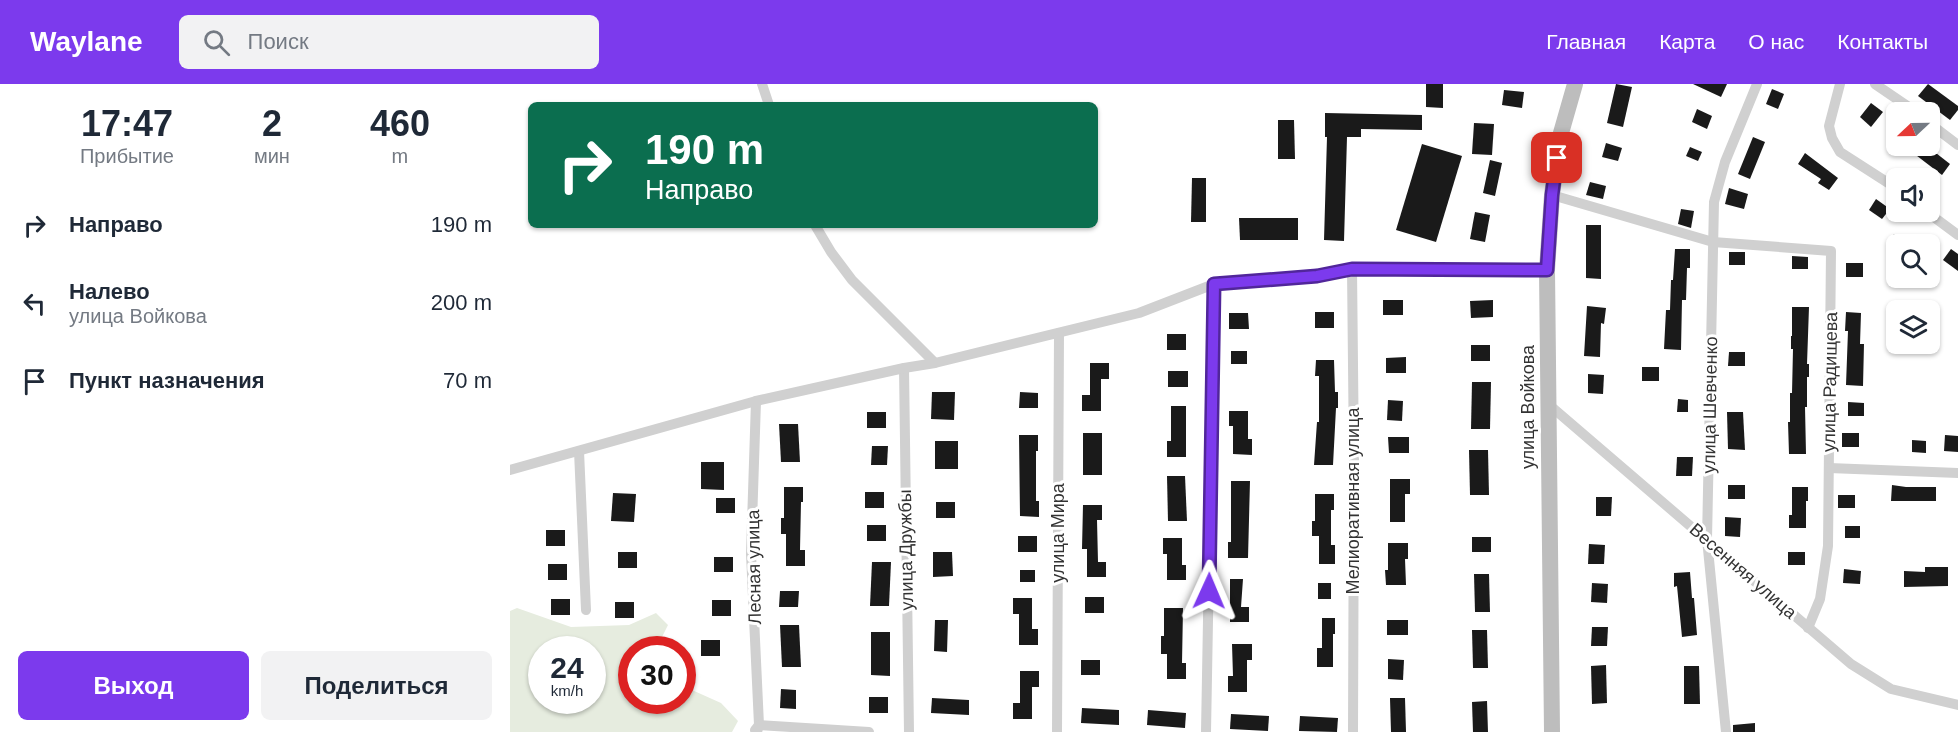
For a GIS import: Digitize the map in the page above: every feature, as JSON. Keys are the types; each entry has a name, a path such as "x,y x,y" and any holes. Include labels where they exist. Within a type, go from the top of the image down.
{"main road":[{"name":"улица Войкова","path":"1554,730 1547,403 1547,270 1552,195 1559,140 1575,84"}],"street":[{"path":"762,84 768,102"},
{"name":"улица Шевченко","path":"1726,732 1707,539 1714,202 1725,162 1757,84"},
{"path":"1840,84 1829,126 1832,138 1840,152 1886,182"},
{"path":"1875,84 1901,102"},
{"path":"1940,131 1958,145"},
{"path":"1552,195 1713,242"},
{"path":"1940,222 1958,236"},
{"path":"817,228 852,280 935,363"},
{"name":"улица Радищева","path":"1713,242 1831,251 1828,546 1820,599 1808,628"},
{"path":"510,470 756,401 935,363 1139,313 1214,284 1317,276 1352,269 1547,270"},
{"name":"Мелиоративная улица","path":"1352,269 1353,732"},
{"path":"1206,732 1214,284"},
{"name":"улица Мира","path":"1057,732 1059,333"},
{"name":"улица Дружбы","path":"904,368 909,732"},
{"name":"Лесная улица","path":"756,401 752,554 757,730"},
{"name":"Весенняя улица","path":"1547,403 1851,664 1891,689 1958,705"},
{"path":"579,451 586,610"},
{"path":"1829,468 1958,473"},
{"path":"757,730 869,732"}],"shaded area":[{"path":"517,608 571,627 629,625 656,613 668,625 662,636 618,636 618,714 696,714 696,692 721,703 738,721 732,732 510,732 510,611"}],"building":[{"path":"1426,84 1443,84 1443,108 1426,107"},
{"path":"1616,84 1632,87 1623,127 1607,123"},
{"path":"1693,84 1727,84 1721,97"},
{"path":"1928,84 1958,106 1958,110 1950,120 1940,112 1940,102 1926,102 1918,96"},
{"path":"1772,89 1784,94 1778,109 1766,104"},
{"path":"1504,90 1524,92 1522,108 1502,105"},
{"path":"1871,103 1883,112 1871,127 1860,117"},
{"path":"1697,109 1712,116 1707,129 1692,122"},
{"path":"1325,113 1422,115 1422,130 1361,129 1361,137 1347,137 1344,241 1324,240 1327,137 1325,137"},
{"path":"1278,120 1294,120 1295,159 1278,159"},
{"path":"1474,123 1494,124 1492,155 1472,154"},
{"path":"1753,137 1765,142 1750,179 1738,174"},
{"path":"1606,143 1622,148 1618,161 1602,157"},
{"path":"1422,144 1462,156 1436,242 1396,230"},
{"path":"1690,147 1702,152 1698,161 1686,156"},
{"path":"1805,153 1838,178 1829,190 1818,183 1821,179 1798,164"},
{"path":"1917,156 1940,156 1950,164 1942,175 1940,168 1933,168"},
{"path":"1490,160 1502,163 1495,196 1483,193"},
{"path":"1192,178 1206,178 1206,222 1191,222"},
{"path":"1590,182 1606,186 1603,199 1586,195"},
{"path":"1729,188 1748,194 1744,209 1725,204"},
{"path":"1876,199 1886,206 1886,214 1882,219 1869,210"},
{"path":"1681,209 1694,211 1691,228 1678,224"},
{"path":"1475,212 1490,215 1485,242 1470,239"},
{"path":"1239,218 1298,218 1298,240 1240,240"},
{"path":"1586,225 1601,225 1601,279 1586,278"},
{"path":"1675,249 1690,249 1686,300 1682,300 1681,350 1664,349 1666,310 1670,310"},
{"path":"1951,249 1958,254 1958,271 1943,260"},
{"path":"1729,252 1745,252 1745,265 1729,265"},
{"path":"1792,256 1808,257 1808,269 1792,269"},
{"path":"1846,263 1863,263 1863,277 1846,277"},
{"path":"1383,300 1403,300 1403,315 1383,315"},
{"path":"1493,300 1493,317 1471,318 1470,301"},
{"path":"1587,306 1606,308 1604,324 1601,323 1600,357 1584,356"},
{"path":"1792,307 1809,307 1807,364 1809,364 1809,377 1807,377 1807,407 1805,407 1806,454 1789,454 1788,422 1790,422 1790,393 1792,393 1793,349 1791,349"},
{"path":"1315,312 1334,312 1334,328 1315,328"},
{"path":"1846,312 1861,313 1860,344 1864,344 1863,386 1846,385 1848,331 1845,331"},
{"path":"1229,313 1248,313 1249,329 1229,329"},
{"path":"1167,334 1186,334 1186,350 1167,350"},
{"path":"1471,345 1490,345 1490,361 1471,361"},
{"path":"1231,351 1247,351 1247,364 1231,364"},
{"path":"1729,352 1745,352 1745,366 1728,366"},
{"path":"1406,357 1406,373 1386,373 1386,358"},
{"path":"1316,360 1334,360 1338,408 1336,408 1333,465 1314,465 1317,422 1319,422 1319,376 1315,376"},
{"path":"1090,363 1109,363 1109,379 1101,379 1101,411 1082,411 1082,395 1090,395"},
{"path":"1642,367 1659,367 1659,381 1642,381"},
{"path":"1168,371 1188,371 1188,387 1168,387"},
{"path":"1588,374 1604,375 1603,394 1588,393"},
{"path":"1472,382 1491,382 1490,429 1471,429"},
{"path":"932,392 955,392 954,420 931,419"},
{"path":"1020,392 1038,393 1038,408 1019,408"},
{"path":"1678,399 1688,400 1688,412 1677,412"},
{"path":"1388,400 1403,401 1402,421 1387,420"},
{"path":"1848,402 1864,403 1864,416 1848,416"},
{"path":"1171,406 1186,406 1186,457 1167,457 1167,441 1171,441"},
{"path":"1229,411 1248,411 1248,439 1252,439 1252,455 1233,454 1233,426 1229,426"},
{"path":"867,412 886,412 886,428 867,428"},
{"path":"1727,412 1743,412 1745,450 1728,449"},
{"path":"779,424 798,424 800,462 781,462"},
{"path":"1083,433 1102,433 1102,475 1083,475"},
{"path":"1842,433 1859,433 1859,447 1842,447"},
{"path":"1019,435 1038,435 1036,501 1039,501 1039,517 1020,516"},
{"path":"1945,435 1958,436 1958,452 1944,451"},
{"path":"1388,437 1409,437 1409,453 1389,453"},
{"path":"1912,440 1926,441 1926,453 1912,452"},
{"path":"935,441 958,441 958,469 935,469"},
{"path":"872,446 888,446 887,465 871,465"},
{"path":"1469,450 1488,450 1489,495 1470,495"},
{"path":"1677,457 1693,457 1692,476 1676,476"},
{"path":"701,462 724,462 724,490 701,489"},
{"path":"1167,476 1185,476 1187,521 1168,521"},
{"path":"1390,479 1410,479 1410,494 1405,494 1405,522 1390,522"},
{"path":"1231,481 1250,481 1248,558 1228,558 1228,542 1231,542"},
{"path":"1728,485 1745,485 1745,499 1728,499"},
{"path":"1892,485 1936,487 1936,501 1891,501"},
{"path":"784,487 803,487 800,550 805,550 805,566 786,566 786,534 781,534 781,518 784,518"},
{"path":"1792,487 1808,487 1806,528 1789,528 1789,515 1792,515"},
{"path":"865,492 884,492 884,508 865,508"},
{"path":"613,493 636,494 634,522 611,521"},
{"path":"1315,494 1334,494 1334,510 1331,510 1331,545 1335,545 1335,564 1319,564 1319,536 1312,536 1312,521 1315,521"},
{"path":"1838,495 1855,495 1855,508 1838,508"},
{"path":"1596,497 1612,497 1611,516 1596,516"},
{"path":"716,498 735,498 735,513 716,513"},
{"path":"936,502 955,502 955,518 936,518"},
{"path":"1083,505 1102,505 1102,520 1097,520 1098,562 1106,562 1106,577 1087,577 1087,549 1082,549"},
{"path":"1725,517 1741,518 1740,537 1725,536"},
{"path":"867,525 886,525 886,541 867,541"},
{"path":"1845,526 1860,526 1860,538 1845,538"},
{"path":"546,530 565,530 565,546 546,546"},
{"path":"1018,536 1037,536 1037,552 1018,552"},
{"path":"1472,537 1491,537 1491,552 1472,552"},
{"path":"1163,538 1182,538 1182,565 1186,565 1186,580 1167,580 1167,554 1163,554"},
{"path":"1388,543 1408,543 1408,559 1405,559 1406,585 1386,585"},
{"path":"1589,544 1605,545 1604,564 1588,564"},
{"path":"618,552 637,552 637,568 618,568"},
{"path":"933,552 952,552 953,576 933,577"},
{"path":"1788,552 1805,552 1805,565 1788,565"},
{"path":"714,557 733,557 733,572 714,572"},
{"path":"872,562 891,562 889,606 870,606"},
{"path":"548,564 567,564 567,580 548,580"},
{"path":"1925,567 1948,567 1948,586 1904,587 1904,571 1925,572"},
{"path":"1844,569 1861,571 1860,584 1843,583"},
{"path":"1020,570 1035,570 1035,582 1020,582"},
{"path":"1690,572 1697,635 1682,637 1674,573"},
{"path":"1474,574 1489,574 1490,612 1475,612"},
{"path":"1230,579 1243,579 1241,607 1249,607 1249,622 1230,622"},
{"path":"1318,583 1331,583 1331,599 1318,599"},
{"path":"1592,583 1608,584 1607,603 1591,602"},
{"path":"780,591 799,591 798,607 779,607"},
{"path":"1085,597 1104,597 1104,613 1085,613"},
{"path":"1013,598 1032,598 1032,629 1038,629 1038,645 1019,645 1019,614 1013,614"},
{"path":"551,599 570,599 570,615 551,615"},
{"path":"712,600 731,600 731,616 712,616"},
{"path":"615,602 634,602 634,618 615,618"},
{"path":"1164,608 1183,608 1182,663 1186,663 1186,679 1167,679 1167,654 1161,654 1161,636 1164,636"},
{"path":"1322,618 1335,618 1333,667 1317,667 1317,648 1322,648"},
{"path":"935,620 948,620 947,652 934,651"},
{"path":"1387,620 1408,620 1408,635 1387,635"},
{"path":"780,625 799,625 801,667 782,667"},
{"path":"1592,627 1608,627 1607,646 1591,646"},
{"path":"1472,630 1487,630 1488,668 1473,668"},
{"path":"871,632 890,632 890,676 871,675"},
{"path":"701,640 720,640 720,656 701,656"},
{"path":"1232,644 1252,644 1252,660 1247,660 1247,692 1228,692 1228,676 1233,676"},
{"path":"1388,659 1404,660 1403,680 1388,679"},
{"path":"1081,660 1100,660 1100,675 1081,675"},
{"path":"1606,665 1607,703 1592,704 1591,666"},
{"path":"1684,666 1699,666 1700,704 1684,704"},
{"path":"1020,671 1039,671 1039,687 1032,687 1032,719 1013,719 1013,703 1020,703"},
{"path":"781,689 796,690 796,709 780,708"},
{"path":"869,697 888,697 888,713 869,713"},
{"path":"932,698 969,700 969,715 931,713"},
{"path":"1390,698 1405,698 1406,732 1391,732"},
{"path":"1487,701 1488,732 1473,732 1472,702"},
{"path":"1082,708 1119,710 1119,725 1081,723"},
{"path":"1148,710 1186,713 1185,728 1147,725"},
{"path":"1231,714 1269,716 1268,731 1230,729"},
{"path":"1300,716 1338,718 1337,732 1299,731"},
{"path":"1755,723 1755,732 1733,732 1733,725"}],"route":[{"path":"1209,591 1214,284 1317,276 1352,269 1547,270 1557,158"}]}
